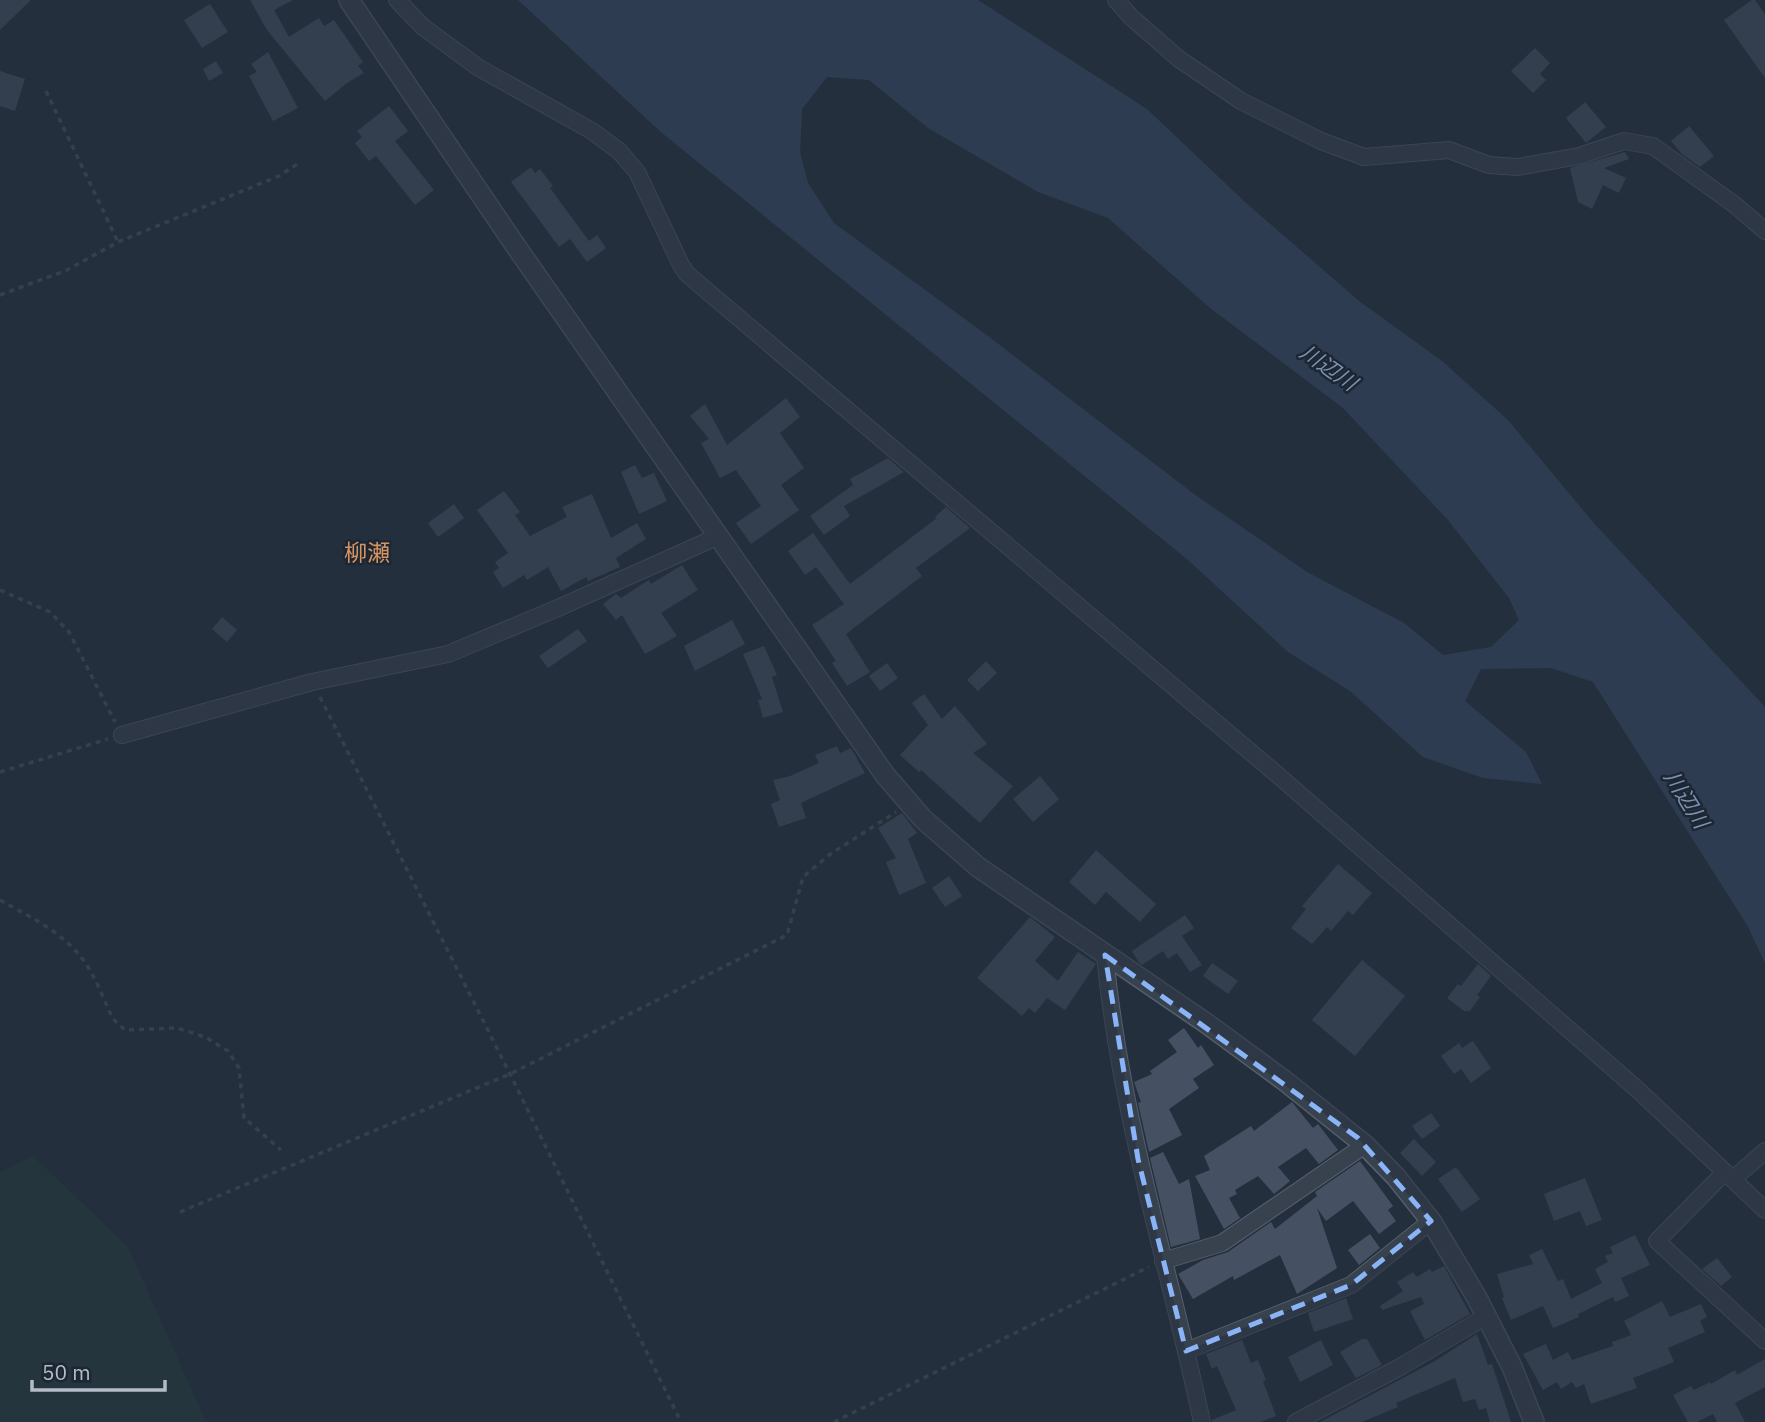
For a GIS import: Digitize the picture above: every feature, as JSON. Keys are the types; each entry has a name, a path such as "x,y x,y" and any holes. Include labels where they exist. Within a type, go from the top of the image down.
{"street":[{"path":"349,0 508,234 885,775 923,819 978,867 1285,1081 1365,1145 1396,1177 1431,1222 1477,1298 1512,1367 1534,1422"},
{"path":"397,0 423,27 479,68 592,131 619,151 638,172 687,274 1280,777 1638,1090 1765,1210"},
{"path":"1116,0 1131,17 1179,59 1241,101 1321,141 1364,157 1449,150 1489,165 1518,167 1579,156 1624,141 1653,146 1735,205 1765,231"},
{"path":"122,735 312,682 448,654 719,536"},
{"path":"1105,955 1113,1024 1138,1159 1202,1422"},
{"path":"1163,1261 1222,1243 1365,1145"},
{"path":"1759,1156 1729,1176 1657,1241 1765,1341"},
{"path":"1186,1351 1351,1285 1431,1222"},
{"path":"1296,1422 1400,1367 1485,1317"}],"path":[{"path":"46,91 118,242"},
{"path":"0,295 67,270 118,242 279,176 299,163"},
{"path":"0,590 50,612 69,632 122,735 0,772"},
{"path":"312,682 510,1074 681,1422"},
{"path":"180,1212 510,1074 787,935 803,877 829,855 909,803"},
{"path":"0,901 47,927 68,943 85,962 118,1026 125,1030 177,1028 205,1037 228,1051 239,1068 244,1118 281,1150"},
{"path":"834,1422 1163,1261"}],"highlighted area":[{"path":"1105,955 1358,1138 1431,1221 1351,1285 1186,1351 1138,1159"}],"green space":[{"path":"33,1156 128,1247 206,1422 0,1422 0,1172"}],"water":[{"name":"川辺川","path":"518,0 978,0 1147,109 1245,202 1359,301 1442,361 1508,420 1592,521 1765,707 1765,963 1747,925 1593,682 1551,668 1481,669 1465,701 1526,752 1542,784 1483,778 1423,757 1350,691 1288,652 1188,560 662,133","holes":["827,77 869,80 928,128 1038,192 1108,218 1210,308 1343,408 1448,520 1509,598 1519,620 1491,647 1443,655 1404,623 1307,572 1194,494 988,336 834,223 808,183 800,152 802,109"]}],"building":[{"path":"0,0 31,0 0,30"},
{"path":"250,0 293,0 274,10 289,37 319,18 324,26 334,20 363,62 358,66 364,73 325,101 267,30"},
{"path":"1755,0 1765,14 1765,78 1724,20"},
{"path":"210,4 228,32 202,48 184,20"},
{"path":"1535,48 1550,63 1540,74 1546,80 1533,93 1511,71"},
{"path":"268,52 298,108 273,121 249,76 257,72 251,64"},
{"path":"216,61 223,73 209,81 203,69"},
{"path":"0,71 25,79 15,111 0,106"},
{"path":"1585,102 1606,127 1586,143 1566,118"},
{"path":"389,106 408,131 395,141 434,190 415,205 376,156 369,161 355,143 362,137 357,131"},
{"path":"1689,126 1714,156 1700,167 1682,154 1671,141"},
{"path":"1625,152 1629,159 1604,168 1626,178 1619,193 1603,185 1592,209 1578,202 1570,168"},
{"path":"531,167 535,173 540,169 553,186 550,188 589,241 597,235 606,248 587,262 570,239 559,247 511,182"},
{"path":"786,398 800,417 780,433 804,468 781,485 799,510 751,544 736,523 761,506 736,470 720,478 701,443 709,439 690,416 705,404 727,445"},
{"path":"888,458 904,472 844,506 850,516 824,535 810,516 853,485 850,479"},
{"path":"635,465 642,478 654,473 667,501 639,514 621,472"},
{"path":"504,491 520,512 515,515 530,536 567,517 562,507 592,494 611,538 637,523 646,539 616,558 620,567 588,581 586,577 561,591 548,567 527,580 524,575 503,588 493,572 499,568 495,562 508,553 477,510"},
{"path":"454,504 464,518 438,537 428,523"},
{"path":"946,507 970,528 916,568 922,576 846,634 870,672 847,686 832,663 836,661 812,625 844,604 816,567 805,575 788,551 813,533 850,584 937,518 935,517"},
{"path":"682,565 698,590 661,613 677,636 645,654 622,615 616,620 603,604 616,594 621,598 649,580 651,584"},
{"path":"222,617 237,630 227,642 212,629"},
{"path":"732,620 745,644 695,671 684,646"},
{"path":"578,629 587,641 548,668 539,656"},
{"path":"764,646 777,675 772,677 783,712 763,718 758,700 762,699 743,654"},
{"path":"986,661 997,673 978,691 967,680"},
{"path":"887,663 898,678 880,691 869,676"},
{"path":"924,694 942,719 955,706 987,744 973,753 1013,786 980,823 921,770 919,772 900,755 928,725 912,703"},
{"path":"837,746 840,753 851,748 865,773 801,803 806,818 779,827 771,804 780,800 773,780 790,776 819,763 815,755"},
{"path":"1040,776 1059,799 1033,822 1013,799"},
{"path":"902,813 917,833 908,839 926,883 899,895 886,862 896,858 878,828"},
{"path":"1096,850 1156,904 1140,922 1106,892 1095,905 1069,882"},
{"path":"1338,864 1372,893 1353,915 1348,911 1331,931 1327,927 1312,944 1291,928 1306,909 1302,906"},
{"path":"949,876 962,896 945,907 932,888"},
{"path":"1185,915 1194,928 1182,936 1202,965 1190,972 1177,953 1168,959 1163,951 1142,965 1139,963 1132,951"},
{"path":"1030,917 1055,937 1035,961 1058,981 1078,952 1096,964 1065,1010 1047,998 1035,1013 1029,1008 1022,1016 977,978"},
{"path":"1362,960 1405,996 1355,1056 1312,1020"},
{"path":"1212,963 1238,981 1228,994 1203,976"},
{"path":"1478,964 1491,976 1477,995 1480,997 1470,1011 1464,1011 1447,998 1458,984 1461,986"},
{"path":"1184,1028 1198,1048 1201,1045 1214,1065 1193,1079 1199,1088 1169,1109 1182,1135 1149,1152 1138,1103 1141,1102 1134,1082 1152,1074 1150,1071 1177,1052 1168,1040"},
{"path":"1473,1041 1491,1068 1471,1083 1461,1069 1454,1074 1441,1056 1459,1043 1462,1048"},
{"path":"1292,1102 1313,1128 1318,1124 1338,1150 1319,1164 1306,1148 1278,1167 1290,1181 1274,1194 1258,1176 1235,1190 1237,1194 1229,1198 1240,1218 1224,1229 1195,1176 1210,1170 1204,1156 1251,1126 1254,1131"},
{"path":"1431,1113 1440,1126 1422,1139 1412,1126"},
{"path":"1414,1139 1436,1162 1422,1176 1400,1153"},
{"path":"1163,1152 1179,1184 1189,1179 1200,1239 1171,1247 1150,1158"},
{"path":"1360,1161 1393,1206 1388,1210 1396,1221 1379,1234 1353,1201 1326,1221 1317,1208 1337,1268 1297,1294 1280,1255 1234,1280 1233,1276 1193,1299 1178,1274 1203,1260 1228,1252 1271,1222 1275,1229 1317,1196 1315,1192"},
{"path":"1456,1167 1480,1199 1462,1212 1438,1179"},
{"path":"1585,1178 1602,1220 1586,1226 1580,1211 1554,1221 1544,1194"},
{"path":"1370,1234 1380,1248 1359,1265 1348,1250"},
{"path":"1635,1235 1650,1265 1621,1278 1629,1296 1615,1302 1613,1297 1578,1314 1579,1317 1553,1328 1543,1306 1511,1320 1502,1298 1504,1297 1497,1274 1533,1264 1529,1255 1542,1249 1558,1281 1563,1279 1571,1299 1602,1283 1595,1269 1608,1262 1605,1256 1613,1253 1610,1247"},
{"path":"1717,1258 1732,1277 1721,1286 1702,1269"},
{"path":"1444,1266 1470,1314 1425,1340 1410,1311 1424,1304 1421,1297 1382,1310 1380,1306 1403,1291 1397,1282 1413,1272 1417,1277 1430,1269 1432,1272"},
{"path":"1346,1298 1353,1319 1314,1332 1308,1313"},
{"path":"1662,1301 1670,1317 1701,1304 1707,1317 1700,1321 1705,1332 1668,1348 1674,1362 1633,1378 1637,1388 1591,1404 1584,1384 1576,1388 1572,1382 1561,1389 1557,1382 1543,1390 1523,1354 1546,1344 1553,1360 1568,1352 1572,1360 1613,1346 1612,1342 1631,1335 1624,1321"},
{"path":"1477,1334 1488,1365 1492,1364 1511,1422 1490,1422 1486,1408 1479,1410 1475,1399 1463,1402 1455,1378 1396,1403 1398,1407 1362,1422 1320,1422 1435,1361"},
{"path":"1362,1339 1367,1339 1382,1365 1356,1378 1340,1352"},
{"path":"1242,1340 1251,1363 1258,1360 1276,1416 1260,1422 1212,1422 1236,1410 1217,1366 1212,1369 1206,1354"},
{"path":"1321,1340 1333,1365 1300,1382 1288,1357"},
{"path":"1765,1359 1765,1387 1735,1403 1745,1422 1717,1422 1713,1414 1697,1422 1688,1422 1673,1395 1691,1386 1694,1390 1710,1382 1711,1384 1735,1370 1737,1375"}],"district":[{"name":"柳瀬","path":"367,552"}]}
